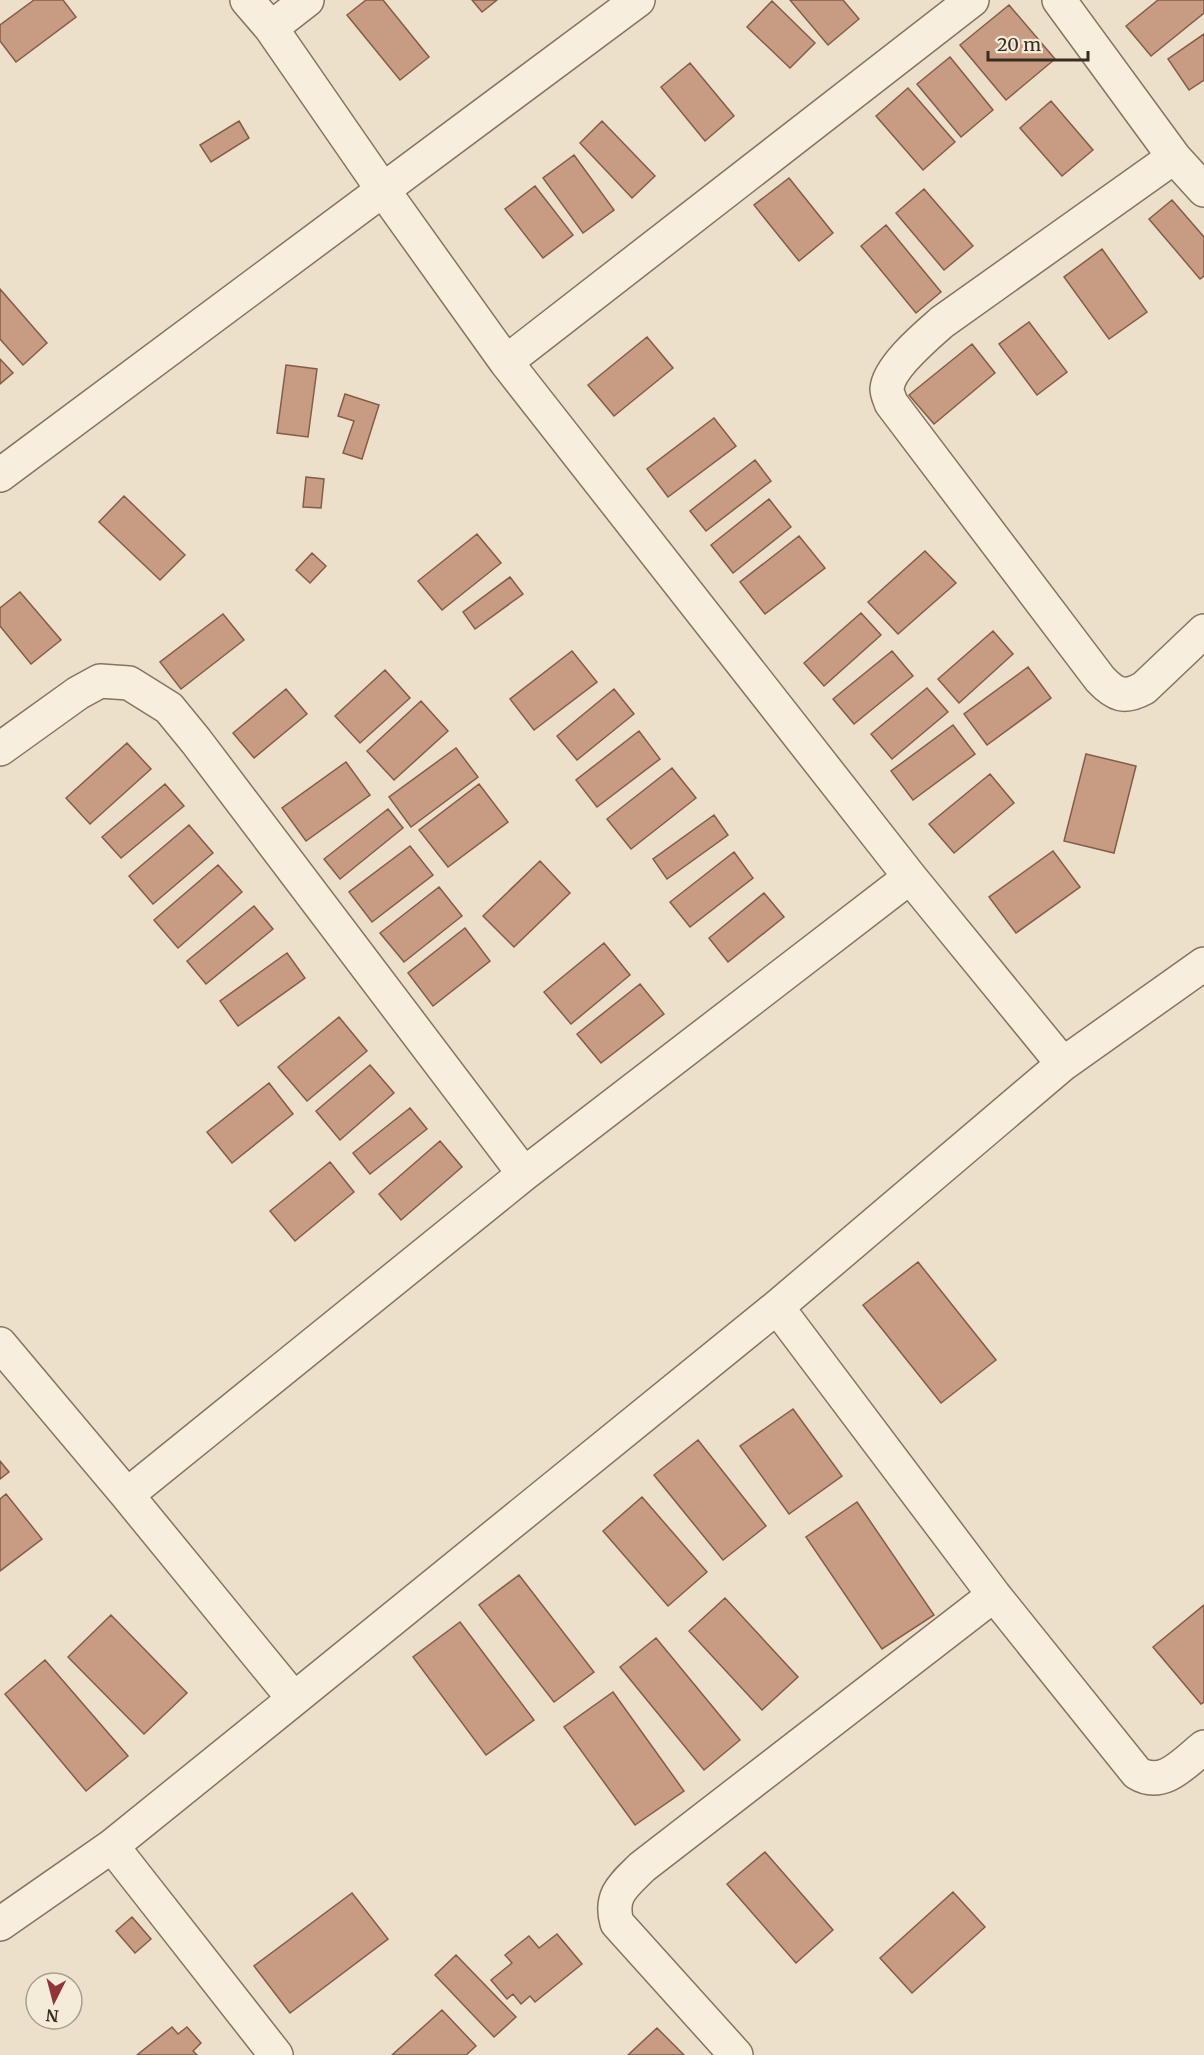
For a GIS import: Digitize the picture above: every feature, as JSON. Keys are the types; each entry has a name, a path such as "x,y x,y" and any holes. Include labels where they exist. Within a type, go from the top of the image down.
{"street":[{"path":"247,0 271,28 506,362 910,877 1063,1064"},
{"path":"271,28 307,0"},
{"path":"0,475 638,0"},
{"path":"506,362 972,0"},
{"path":"1059,0 1174,157 1204,190"},
{"path":"1174,157 942,322 917,343 890,378 887,391 891,403 1111,691 1133,694 1144,688 1204,630"},
{"path":"0,749 78,693 100,681 129,683 169,708 524,1174"},
{"path":"127,1495 524,1174 910,877"},
{"path":"0,1924 112,1846 294,1699 777,1307 1063,1064 1204,964"},
{"path":"777,1307 994,1595 1137,1773 1147,1779 1163,1777 1204,1747"},
{"path":"0,1344 294,1699"},
{"path":"736,2055 617,1923 614,1899 642,1866 994,1595"},
{"path":"112,1846 276,2055"}],"building":[{"path":"34,0 63,0 76,17 16,62 0,41 0,25"},
{"path":"366,0 383,0 429,57 400,80 347,15"},
{"path":"472,0 497,0 482,12"},
{"path":"790,0 843,0 859,19 828,45"},
{"path":"1158,0 1204,0 1204,13 1151,56 1126,26"},
{"path":"772,1 815,43 790,68 747,27"},
{"path":"1009,5 1055,59 1006,100 960,45"},
{"path":"1204,34 1204,80 1189,90 1168,59"},
{"path":"950,57 993,110 961,137 917,84"},
{"path":"690,63 734,116 705,141 661,87"},
{"path":"908,88 955,142 923,170 876,116"},
{"path":"1051,101 1093,150 1062,176 1020,128"},
{"path":"239,121 249,138 211,162 200,145"},
{"path":"602,121 655,176 632,198 580,143"},
{"path":"574,155 614,210 583,233 543,178"},
{"path":"789,178 833,233 799,261 754,205"},
{"path":"535,186 573,235 543,258 505,209"},
{"path":"924,189 973,246 944,270 896,213"},
{"path":"1172,200 1204,237 1204,276 1200,279 1149,219"},
{"path":"886,225 941,292 916,313 861,246"},
{"path":"1102,249 1147,312 1109,339 1064,277"},
{"path":"0,289 47,343 23,365 0,339"},
{"path":"1029,322 1067,372 1037,395 999,344"},
{"path":"647,337 673,368 614,416 588,385"},
{"path":"972,344 995,373 934,424 909,395"},
{"path":"0,359 13,373 0,384"},
{"path":"286,365 317,369 308,437 277,433"},
{"path":"345,394 379,405 362,459 343,453 354,421 338,416"},
{"path":"714,418 736,446 668,497 647,469"},
{"path":"755,460 771,481 706,531 690,511"},
{"path":"306,477 324,479 321,508 303,507"},
{"path":"124,496 185,555 160,580 99,522"},
{"path":"769,499 791,527 733,573 711,545"},
{"path":"477,534 501,563 442,610 418,581"},
{"path":"799,536 825,568 765,614 740,582"},
{"path":"925,551 956,583 898,634 868,602"},
{"path":"312,553 326,566 310,583 296,570"},
{"path":"510,577 523,594 475,629 463,612"},
{"path":"20,592 61,640 31,664 0,626 0,608"},
{"path":"861,613 881,635 824,686 804,663"},
{"path":"223,614 244,640 181,689 160,662"},
{"path":"993,631 1013,654 959,703 938,679"},
{"path":"572,651 597,682 534,730 510,699"},
{"path":"892,651 913,676 854,724 833,699"},
{"path":"1028,667 1051,698 987,745 964,714"},
{"path":"385,670 410,698 360,743 335,716"},
{"path":"927,688 948,712 892,759 871,734"},
{"path":"286,689 307,714 254,758 233,733"},
{"path":"614,689 634,714 577,760 557,736"},
{"path":"421,701 448,731 394,780 367,751"},
{"path":"953,725 975,754 913,800 891,771"},
{"path":"639,731 660,759 597,807 576,780"},
{"path":"127,743 151,769 90,824 66,798"},
{"path":"456,748 478,777 411,827 389,797"},
{"path":"1086,754 1136,766 1114,853 1064,841"},
{"path":"346,762 370,795 306,841 282,808"},
{"path":"672,768 696,798 631,849 607,819"},
{"path":"990,774 1014,803 954,853 929,824"},
{"path":"165,784 184,806 121,858 102,837"},
{"path":"479,784 508,822 448,867 419,830"},
{"path":"388,809 403,828 340,879 324,859"},
{"path":"714,815 728,835 667,879 653,859"},
{"path":"189,825 213,853 153,904 129,876"},
{"path":"410,846 433,875 372,922 349,892"},
{"path":"1053,851 1080,887 1016,933 989,897"},
{"path":"734,852 753,878 690,927 670,902"},
{"path":"540,861 570,893 514,947 483,916"},
{"path":"218,865 242,892 178,948 154,920"},
{"path":"439,887 462,916 404,962 380,933"},
{"path":"764,893 784,917 728,962 709,938"},
{"path":"254,906 273,929 206,984 187,961"},
{"path":"465,928 490,961 433,1006 408,973"},
{"path":"604,943 630,975 571,1024 544,992"},
{"path":"287,953 305,978 238,1026 220,1001"},
{"path":"640,984 664,1014 601,1063 577,1034"},
{"path":"339,1017 367,1051 307,1101 278,1067"},
{"path":"370,1065 394,1093 340,1140 316,1111"},
{"path":"269,1083 293,1114 232,1163 207,1132"},
{"path":"410,1108 427,1129 370,1174 353,1153"},
{"path":"440,1141 462,1167 401,1220 379,1194"},
{"path":"330,1162 354,1192 295,1241 270,1211"},
{"path":"918,1262 996,1360 941,1403 863,1305"},
{"path":"793,1409 842,1476 789,1514 740,1446"},
{"path":"698,1440 766,1526 723,1560 654,1475"},
{"path":"0,1461 9,1472 0,1479"},
{"path":"6,1494 42,1539 0,1571 0,1499"},
{"path":"642,1497 707,1572 668,1606 603,1531"},
{"path":"857,1502 934,1615 882,1649 806,1537"},
{"path":"519,1575 594,1672 554,1702 479,1605"},
{"path":"725,1598 798,1677 762,1710 689,1631"},
{"path":"1204,1605 1204,1702 1201,1704 1153,1647"},
{"path":"111,1615 187,1693 144,1734 68,1657"},
{"path":"460,1622 534,1720 486,1755 413,1657"},
{"path":"656,1638 740,1740 704,1770 620,1667"},
{"path":"45,1660 128,1756 86,1791 5,1694"},
{"path":"613,1692 684,1791 635,1825 564,1727"},
{"path":"765,1852 833,1930 796,1963 727,1884"},
{"path":"953,1892 985,1927 912,1993 880,1958"},
{"path":"352,1893 388,1939 290,2013 254,1966"},
{"path":"132,1917 151,1939 135,1953 116,1931"},
{"path":"557,1934 582,1964 535,2002 530,1996 521,2004 513,1994 507,1999 491,1980 512,1963 505,1955 529,1936 539,1948"},
{"path":"456,1955 516,2017 494,2037 435,1975"},
{"path":"442,2010 476,2046 466,2055 392,2055"},
{"path":"172,2027 178,2034 187,2027 201,2043 193,2051 197,2055 137,2055"},
{"path":"657,2028 684,2055 628,2055"}]}
